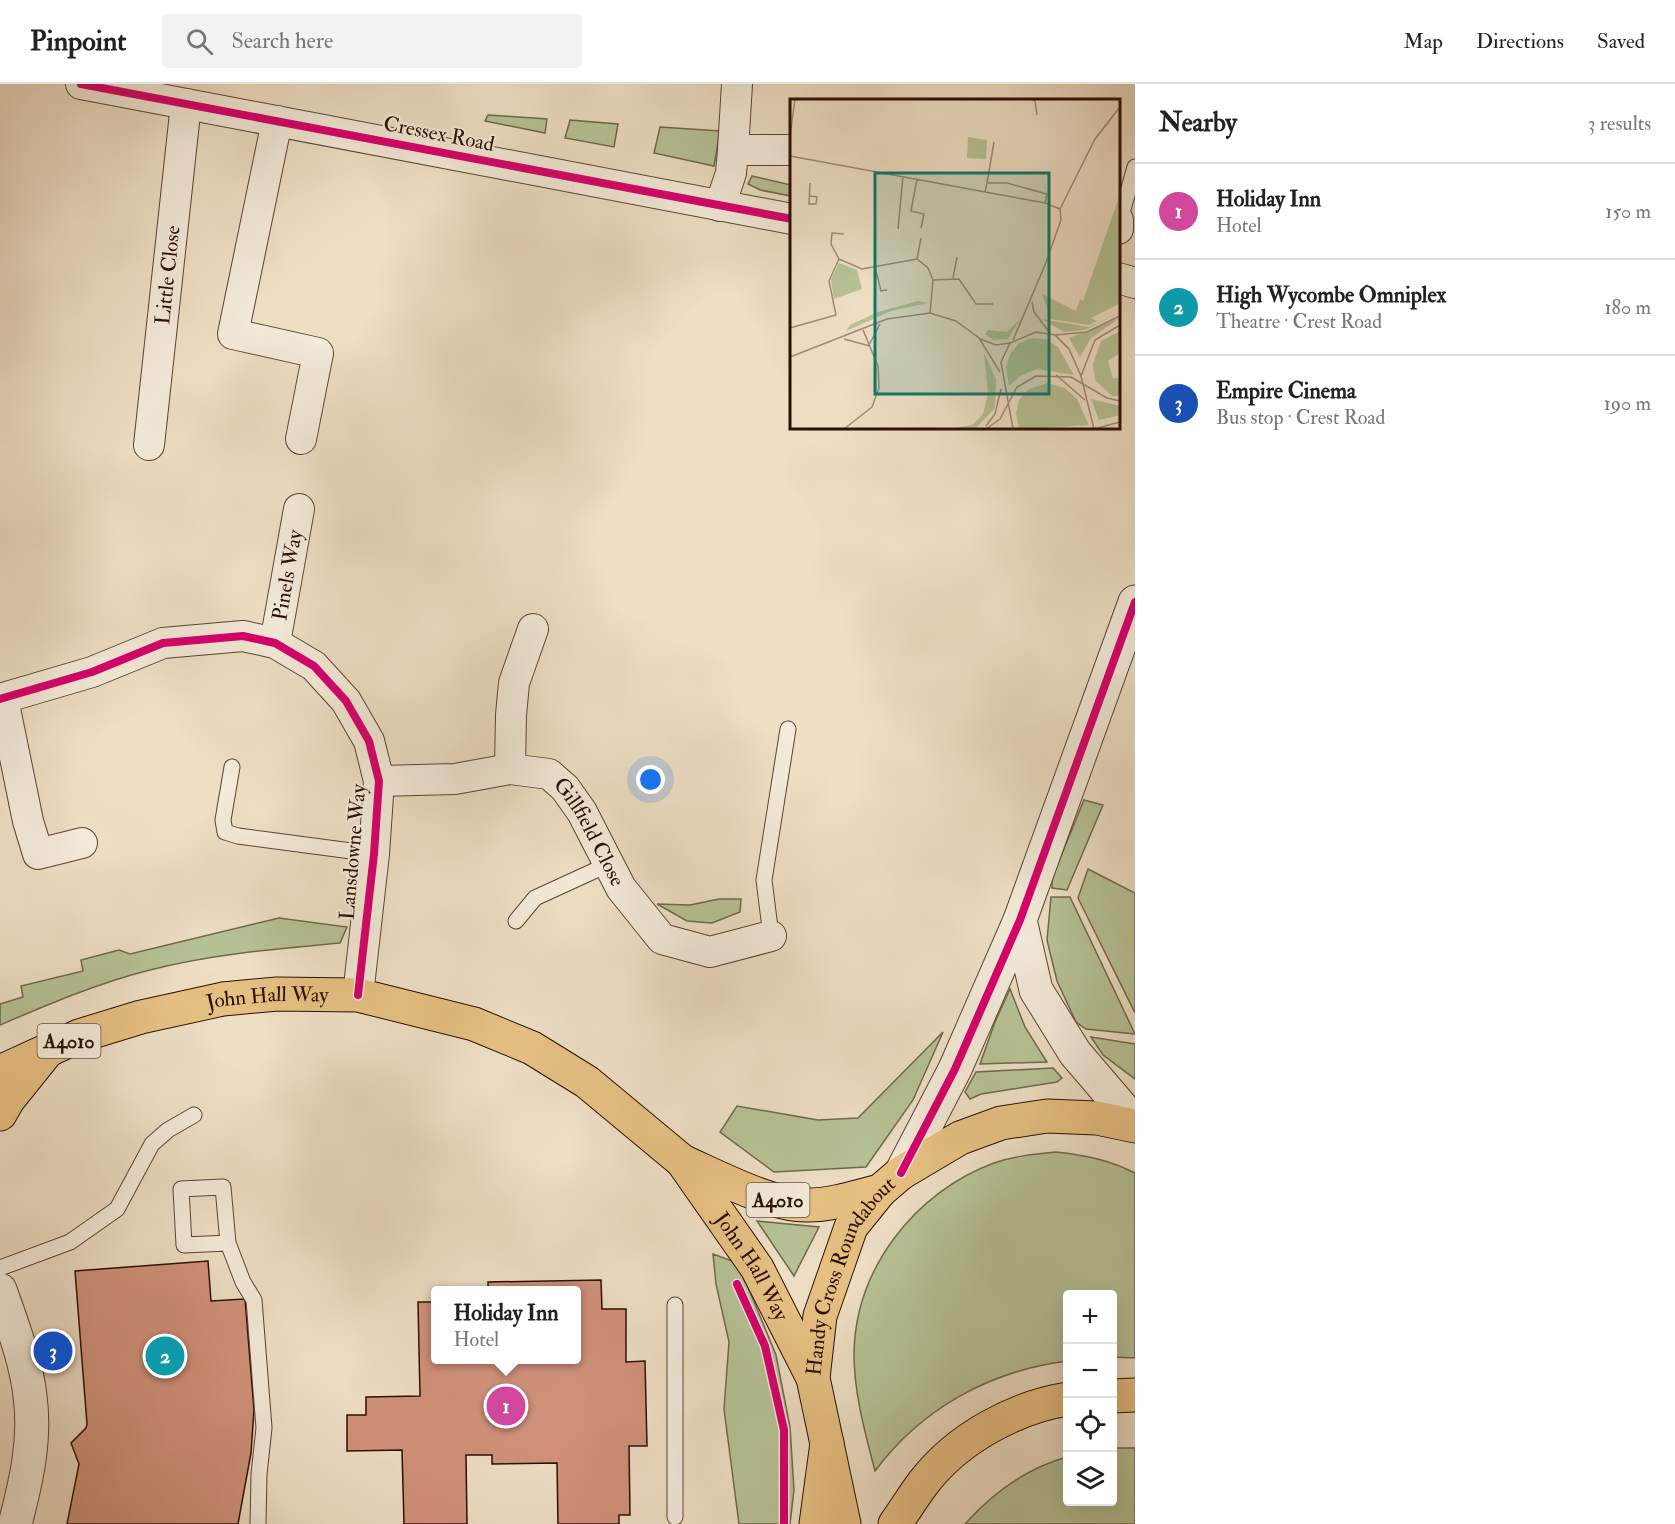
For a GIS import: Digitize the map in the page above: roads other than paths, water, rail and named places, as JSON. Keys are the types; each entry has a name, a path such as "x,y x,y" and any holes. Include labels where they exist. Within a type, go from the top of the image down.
{"highway":[{"name":"John Hall Way","path":"0,1072 79,1036 141,1017 223,999 277,994 358,995 474,1024 532,1048 587,1082 682,1161 757,1269 813,1378"},
{"path":"0,1114 48,1050"},
{"name":"Handy Cross Roundabout","path":"844,1524 813,1378 820,1316 851,1227 891,1182 960,1137 1001,1123 1047,1116 1098,1118 1135,1125"},
{"name":"John Hall Way","path":"682,1161 748,1190 791,1204 807,1205 843,1201 891,1182"},
{"path":"1117,1396 1135,1395"},
{"path":"895,1524 926,1480 957,1449 1014,1414 1048,1402 1063,1400"},
{"path":"816,1524 827,1443"}],"street":[{"name":"Cressex Road","path":"81,84 790,219"},
{"path":"720,206 731,173 737,84"},
{"name":"Little Close","path":"149,446 186,104"},
{"path":"277,122 233,334 318,353 301,439"},
{"path":"733,150 790,150"},
{"path":"1120,278 1135,283"},
{"name":"Pinels Way","path":"275,643 299,508"},
{"path":"891,1182 955,1069 1020,920 1135,602"},
{"path":"510,769 514,684 533,629"},
{"name":"Lansdowne Way","path":"1,699 92,672 164,643 243,636 275,643 314,666 346,701 369,741 379,781 374,854 358,995"},
{"path":"1,699 28,821 38,854 82,843"},
{"name":"Gillfield Close","path":"379,781 455,779 510,769 549,774 565,788 582,812 621,888 662,939 710,952 771,936"},
{"path":"1020,920 1036,990 1075,1053 1135,1125"},
{"path":"0,1290 18,1342 30,1396 32,1443 26,1485 15,1524"}],"lane":[{"path":"1120,220 1135,167"},
{"path":"771,936 764,880 788,729"},
{"path":"232,767 223,820 225,832 238,836 374,854"},
{"path":"516,921 535,898 609,864"},
{"path":"0,1268 70,1242 117,1209 152,1144 168,1130 194,1115"},
{"path":"228,1243 184,1245 181,1189 223,1187 228,1243 243,1282 254,1300 264,1428 259,1474 258,1524"},
{"path":"675,1305 675,1516"}],"place":[{"name":"Empire Cinema","path":"53,1351"},
{"name":"High Wycombe Omniplex","path":"165,1356"},
{"name":"Holiday Inn","path":"506,1406"}]}
